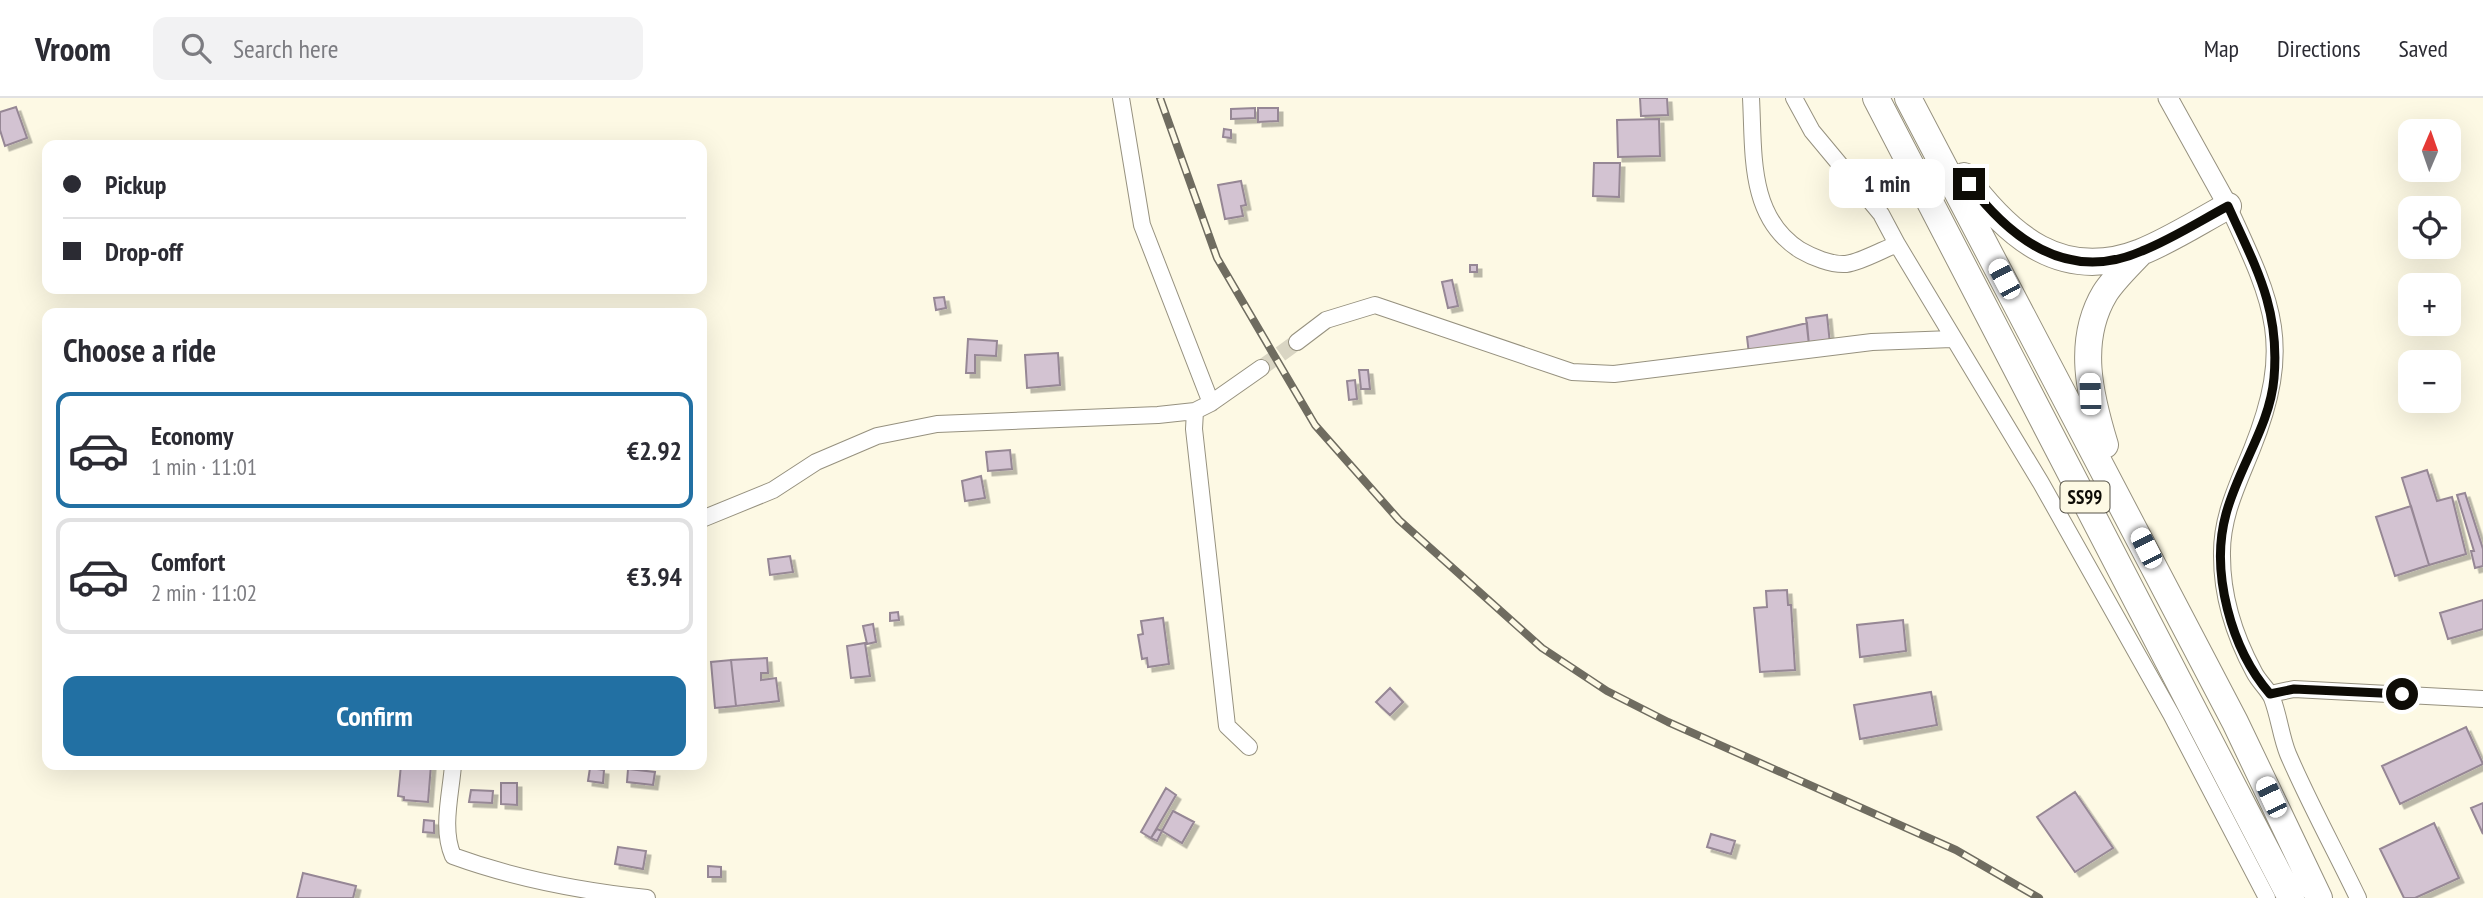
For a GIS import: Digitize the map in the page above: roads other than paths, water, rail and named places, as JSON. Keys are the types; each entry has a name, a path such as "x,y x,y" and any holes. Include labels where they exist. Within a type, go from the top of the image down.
{"highway":[{"name":"SS99","path":"1876,98 2291,898"},
{"name":"SS99","path":"1911,103 2235,722 2319,898"},
{"path":"1911,103 1983,202 2032,247 2067,260 2098,262 2141,252 2228,206"},
{"path":"2120,498 2090,394 2088,336 2105,293 2141,252"}],"street":[{"path":"1121,98 1142,225 1212,403"},
{"path":"1751,98 1754,155 1763,209 1783,238 1814,258 1846,264 1896,244"},
{"path":"1794,98 1812,131 1881,214 1952,340 2047,494 2171,714 2267,898"},
{"path":"2168,98 2228,206 2264,285 2275,325 2274,381 2259,431 2226,514 2222,555 2227,610 2258,681 2270,694 2287,751 2358,898"},
{"path":"1297,342 1326,320 1375,305 1572,372 1614,374 1872,342 1952,340"},
{"path":"707,517 773,490 816,462 877,436 937,424 1158,415 1195,411 1212,403 1261,368"},
{"path":"1195,411 1194,429 1227,726 1249,747"},
{"path":"2270,694 2294,689 2483,699"},
{"path":"453,770 447,844 453,856 503,874 597,893 647,898"}],"tunnel":[{"path":"1261,368 1297,342"}],"railway":[{"path":"1160,98 1217,258 1315,425 1399,520 1542,648 1607,691 1668,722 1956,850 2039,898"}]}
